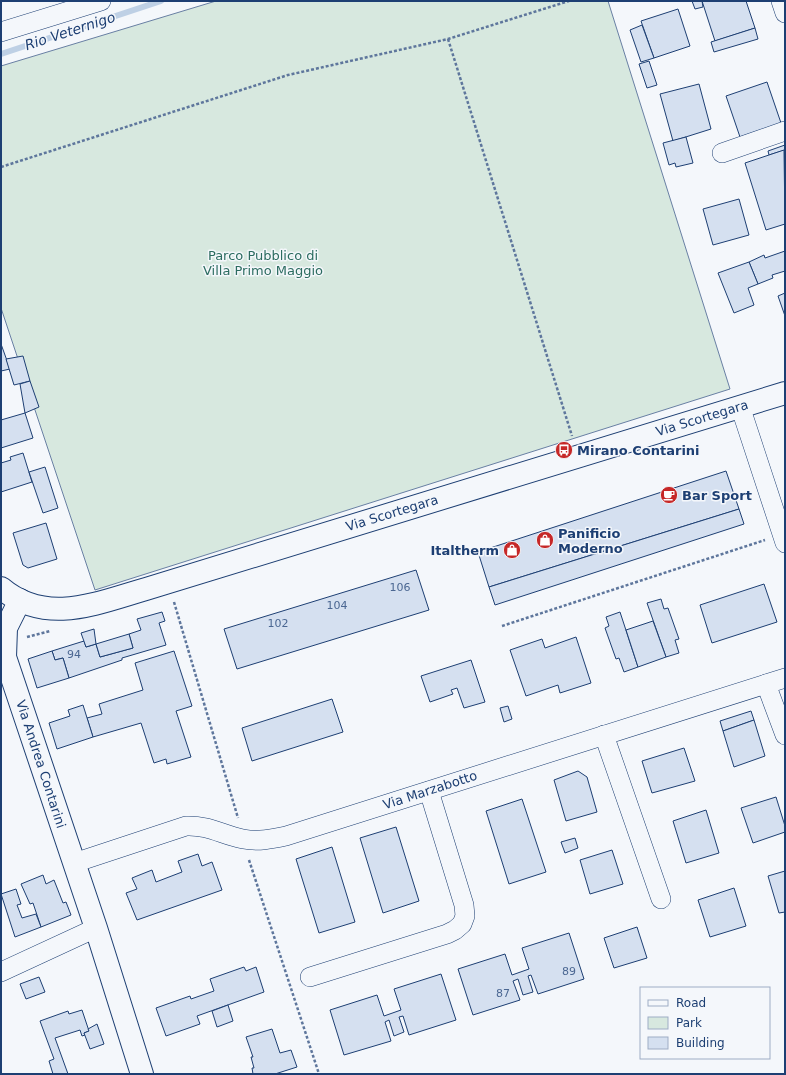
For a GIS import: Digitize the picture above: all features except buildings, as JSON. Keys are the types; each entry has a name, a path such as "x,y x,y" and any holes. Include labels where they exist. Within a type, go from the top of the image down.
{"street":[{"path":"1,32 101,1"},
{"path":"781,1 785,13"},
{"path":"722,153 785,131"},
{"name":"Via Scortegara","path":"1,588 20,600 38,607 56,610 75,609 154,587 785,393"},
{"path":"740,406 784,539"},
{"name":"Via Andrea Contarini","path":"20,600 6,628 3,658 96,928 142,1074"},
{"name":"Via Marzabotto","path":"74,863 186,826 205,826 243,839 271,840 785,678"},
{"path":"766,684 785,735"},
{"path":"604,734 661,899"},
{"path":"310,977 447,934 462,924 465,916 462,896 429,791"},
{"path":"1,972 96,928"}],"path":[{"path":"1,167 288,75 448,39 569,1"},
{"path":"448,39 578,456"},
{"path":"502,626 784,539"},
{"path":"174,601 240,824"},
{"path":"249,859 319,1074"}],"green space":[{"name":"Parco Pubblico di Villa Primo Maggio","path":"216,1 608,1 730,389 95,590 1,308 1,66"}],"waterway":[{"name":"Rio Veternigo","path":"1,54 161,1"}],"place":[{"name":"Mirano Contarini","path":"564,450"},
{"name":"Bar Sport","path":"669,495"},
{"name":"Panificio Moderno","path":"545,540"},
{"name":"Italtherm","path":"512,550"}]}
